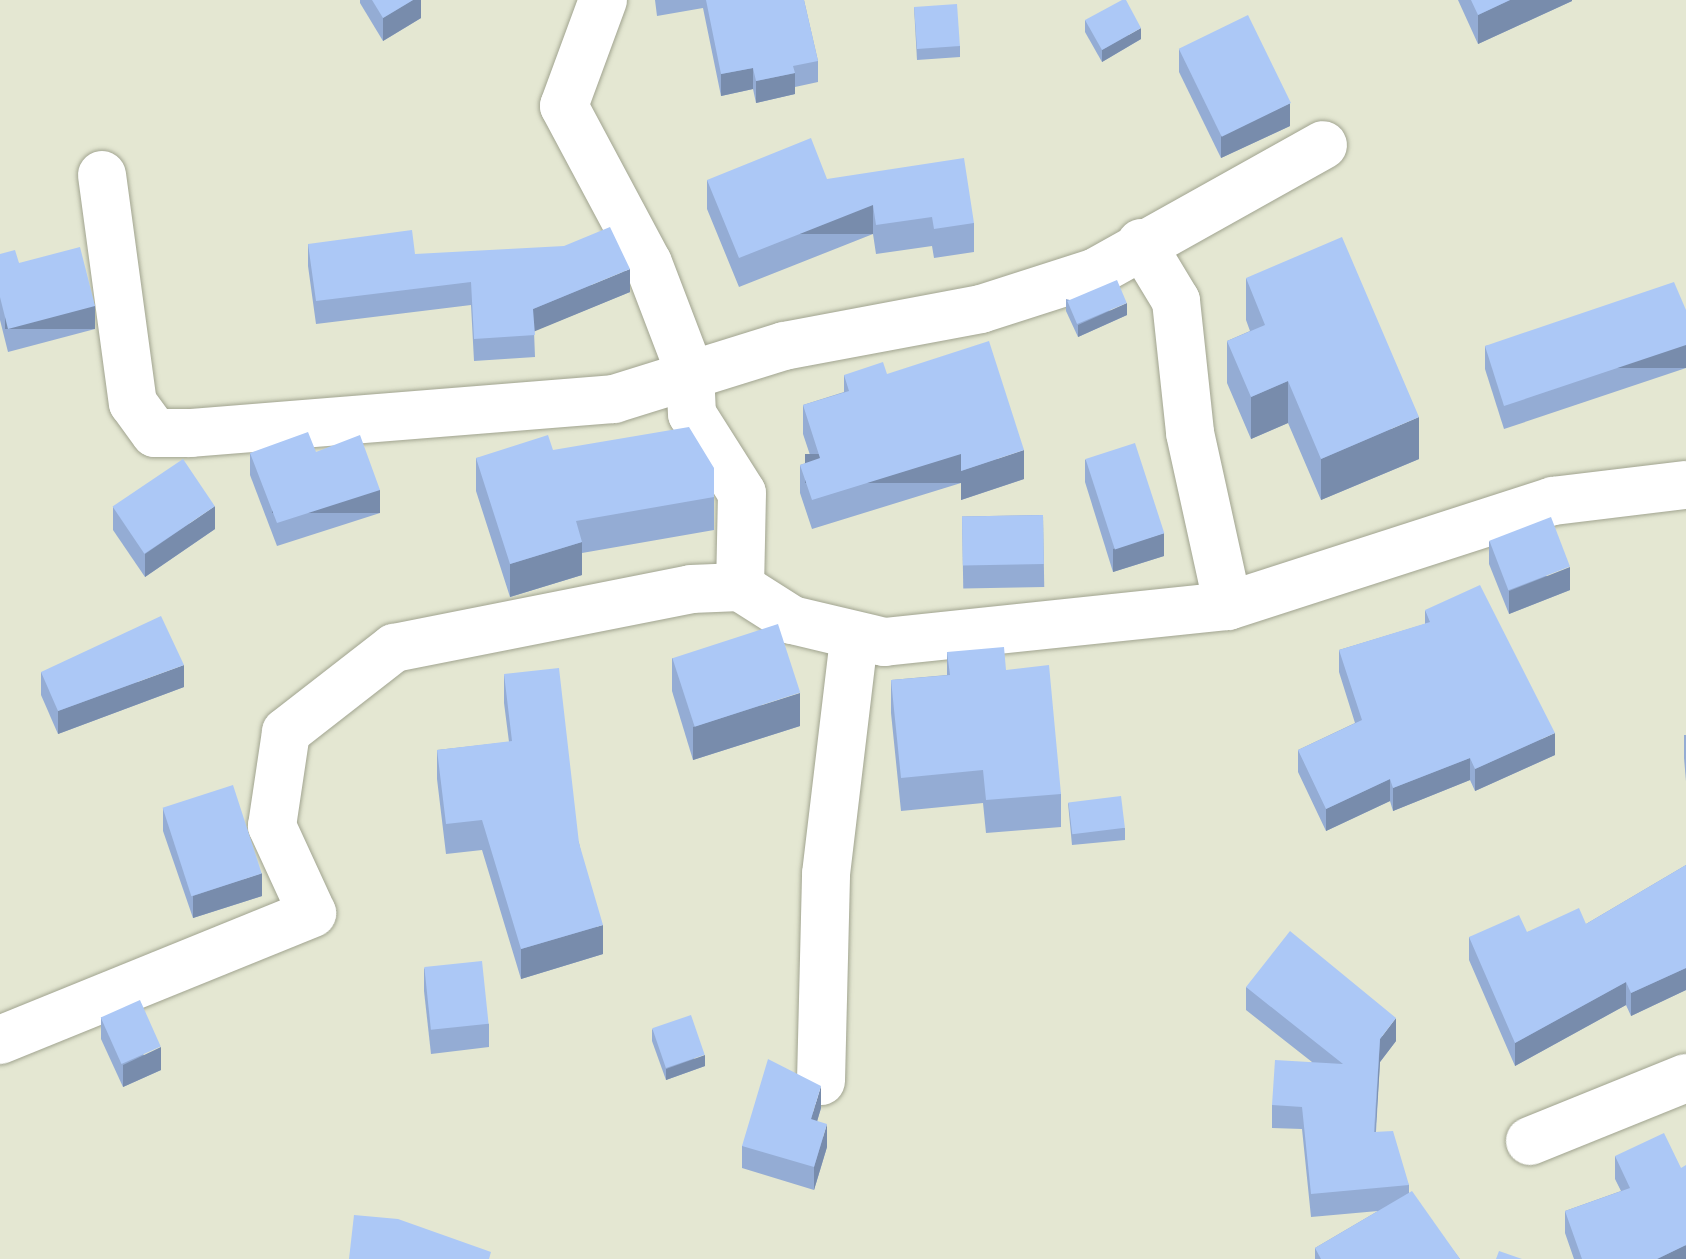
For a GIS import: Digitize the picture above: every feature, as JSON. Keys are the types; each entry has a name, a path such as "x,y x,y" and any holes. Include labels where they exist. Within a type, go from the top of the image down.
{"street":[{"path":"603,0 564,106 648,263 690,372 692,414 742,493 740,587"},
{"path":"102,176 133,403 155,433 520,411 614,399 690,372 980,309 1096,272 1141,243 1323,145"},
{"path":"1141,243 1176,302 1193,452 1228,606"},
{"path":"0,1040 312,913 272,826 286,732 394,648 740,587 792,620 854,638 1228,606 1553,501 1686,486"},
{"path":"821,1081 826,874 854,638"},
{"path":"1530,1141 1686,1078"}],"building":[{"path":"372,0 413,0 383,18"},
{"path":"706,0 804,0 818,61 793,66 795,73 756,81 753,68 721,74"},
{"path":"1126,0 1141,28 1102,50 1085,20"},
{"path":"1471,0 1510,0 1478,15"},
{"path":"957,4 960,46 917,49 914,7"},
{"path":"1248,15 1291,103 1222,137 1179,49"},
{"path":"811,138 827,179 964,158 974,223 934,229 932,217 876,225 873,205 739,258 707,180"},
{"path":"610,227 630,269 533,309 535,335 474,339 471,282 316,301 308,244 412,230 415,254 564,246"},
{"path":"1342,237 1419,417 1321,459 1288,381 1251,397 1227,341 1265,325 1246,278"},
{"path":"80,247 95,306 8,329 0,297 0,254 15,250 19,263"},
{"path":"1117,280 1127,303 1077,324 1067,301"},
{"path":"1674,282 1686,310 1686,345 1504,406 1485,346"},
{"path":"989,341 1024,450 961,471 961,454 812,500 800,465 820,458 803,405 849,391 844,375 883,362 887,374"},
{"path":"689,427 714,468 714,497 576,521 582,542 510,564 476,458 548,435 553,450"},
{"path":"308,432 316,452 360,435 380,490 277,523 250,453"},
{"path":"1135,443 1164,533 1115,549 1086,459"},
{"path":"183,459 215,506 144,554 113,507"},
{"path":"1043,515 1044,564 963,565 962,516"},
{"path":"1551,517 1570,566 1508,590 1489,541"},
{"path":"1480,585 1555,733 1475,769 1470,758 1393,788 1390,779 1326,809 1298,750 1362,720 1339,650 1430,622 1425,610"},
{"path":"161,616 184,665 58,711 41,672"},
{"path":"778,624 800,692 695,727 672,658"},
{"path":"1004,647 1006,670 1049,665 1061,794 986,800 983,770 901,778 891,680 950,675 947,652"},
{"path":"559,668 579,843 603,925 521,949 482,820 446,824 437,750 512,741 504,674"},
{"path":"233,785 262,873 191,896 163,808"},
{"path":"1121,796 1125,828 1072,834 1068,802"},
{"path":"1686,865 1686,968 1631,993 1626,982 1515,1043 1469,937 1519,915 1527,932 1579,908 1586,924"},
{"path":"1290,931 1396,1018 1380,1039 1374,1132 1393,1131 1409,1185 1311,1194 1302,1107 1272,1105 1275,1060 1343,1064 1246,987"},
{"path":"482,961 489,1024 431,1030 424,967"},
{"path":"140,1000 161,1047 121,1064 101,1017"},
{"path":"691,1015 705,1055 666,1068 652,1028"},
{"path":"768,1059 821,1086 811,1119 827,1124 814,1167 742,1146"},
{"path":"1664,1133 1681,1168 1686,1165 1686,1245 1657,1259 1582,1259 1565,1211 1630,1188 1615,1156"},
{"path":"1412,1191 1460,1259 1321,1259 1315,1248"},
{"path":"354,1215 398,1219 491,1252 489,1259 349,1259"},
{"path":"1499,1251 1522,1259 1496,1259"}]}
